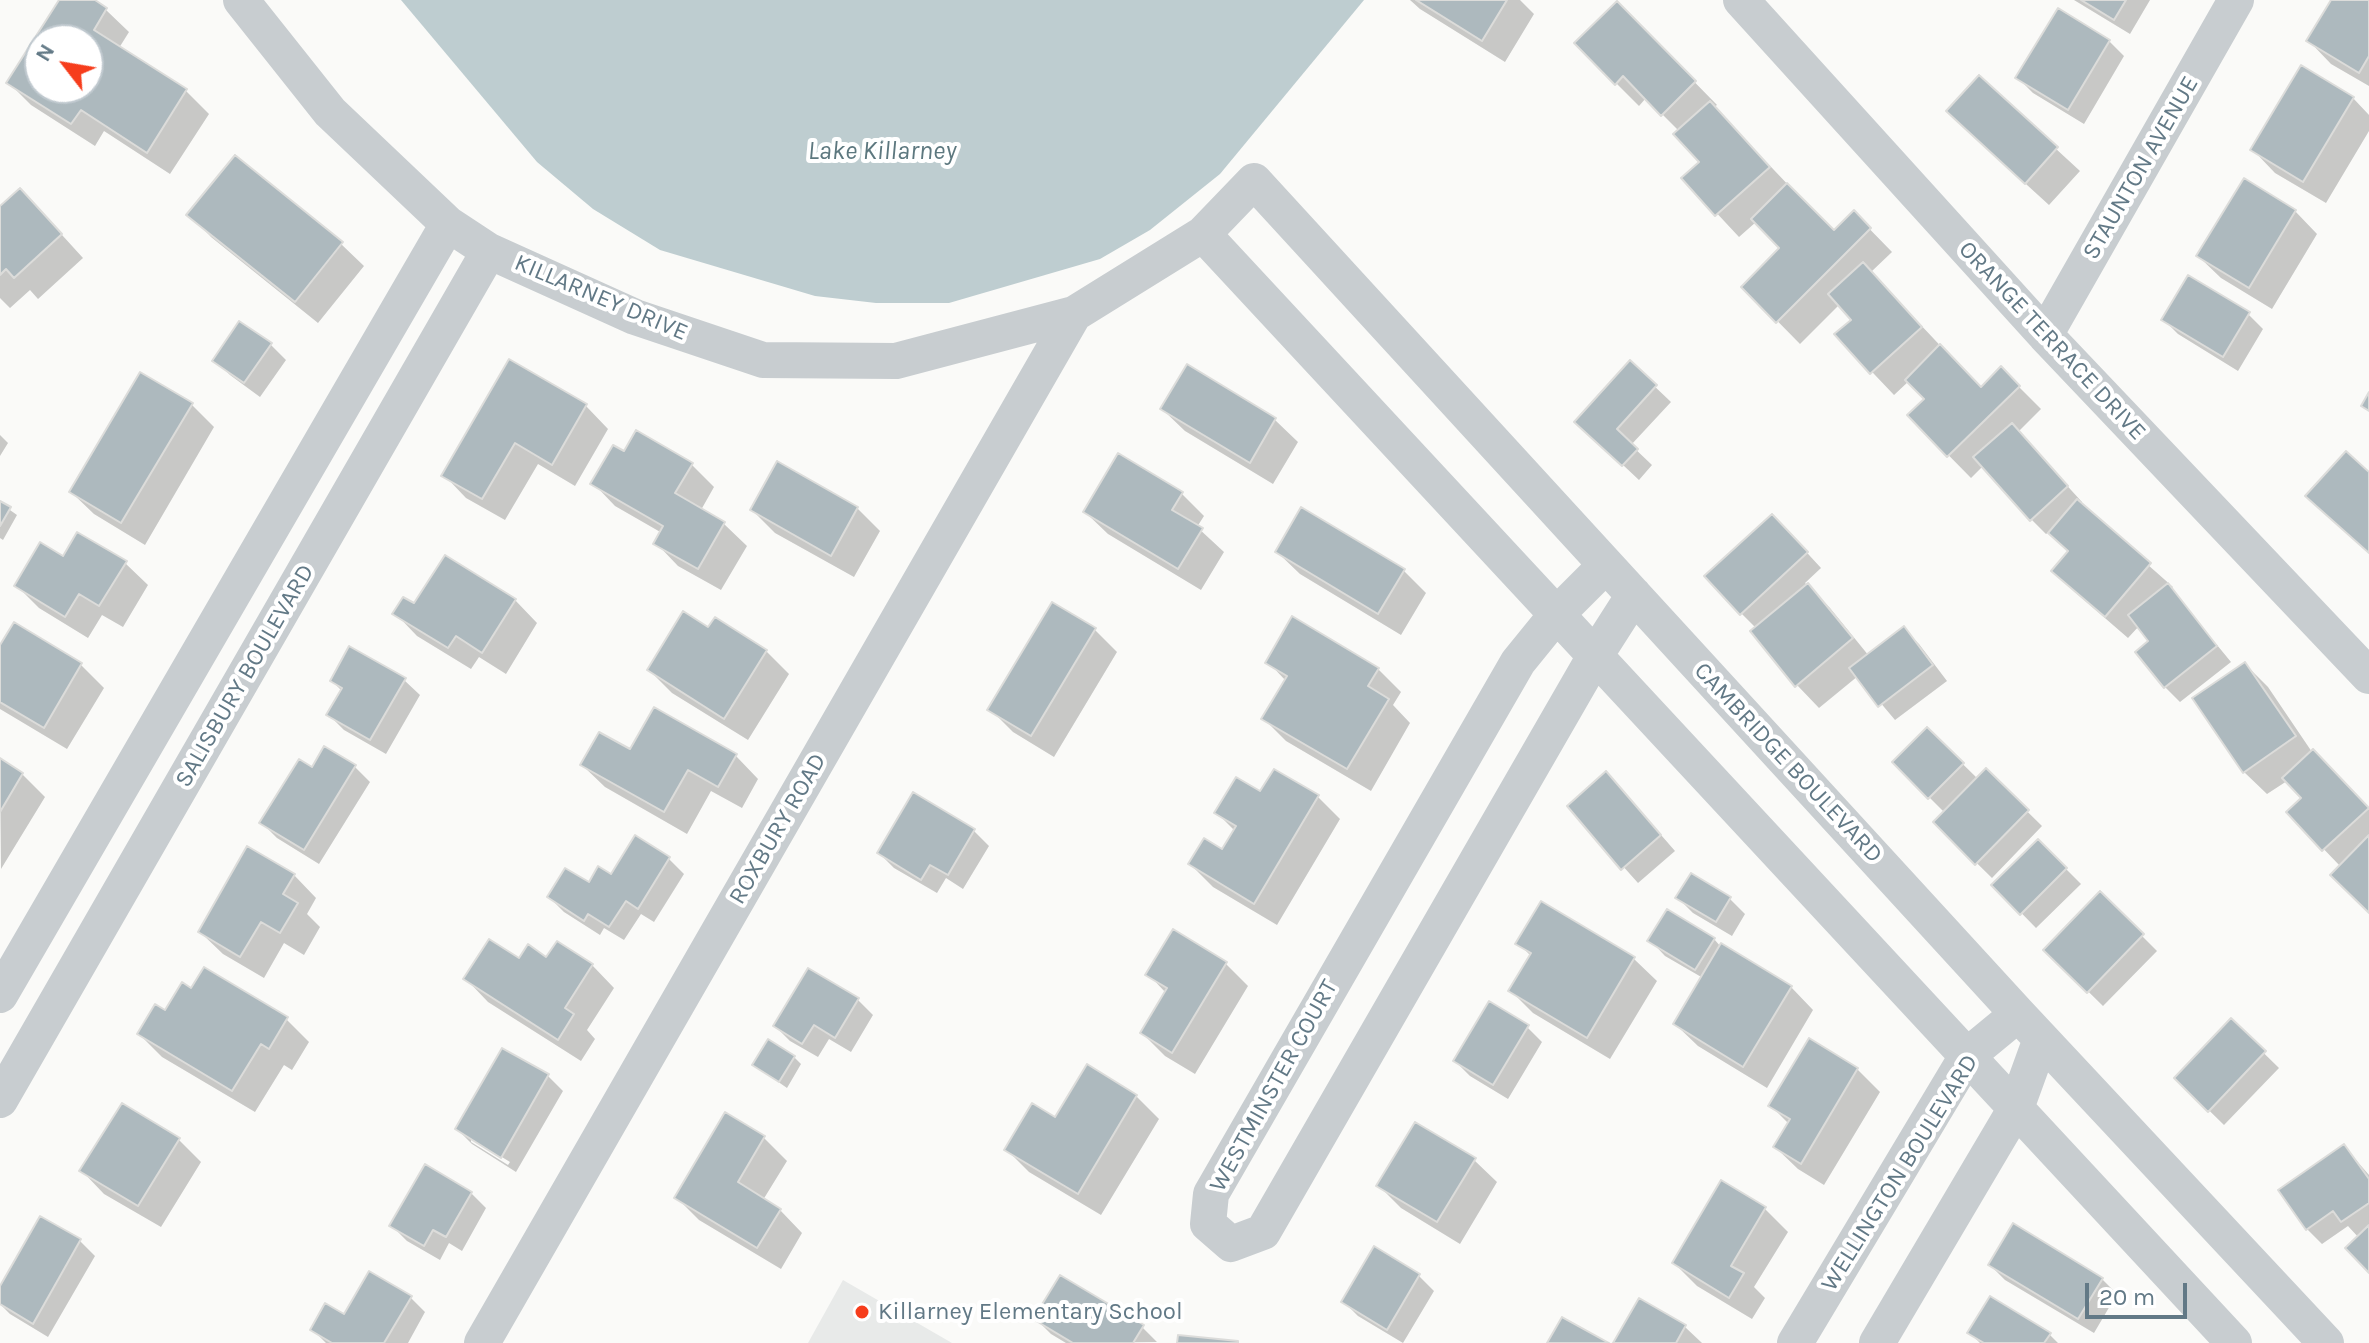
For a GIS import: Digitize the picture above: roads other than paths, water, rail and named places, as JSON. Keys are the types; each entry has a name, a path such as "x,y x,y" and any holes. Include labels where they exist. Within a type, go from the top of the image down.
{"street":[{"name":"KILLARNEY DRIVE","path":"241,0 330,112 448,224 489,251 635,317 763,360 896,361 1074,314 1203,234 1254,181"},
{"name":"ORANGE TERRACE DRIVE","path":"1741,0 2045,335 2369,676"},
{"name":"STAUNTON AVENUE","path":"2045,335 2236,0"},
{"name":"CAMBRIDGE BOULEVARD","path":"1254,181 2029,1027 2326,1343"},
{"path":"0,995 448,224"},
{"path":"1203,234 2234,1343"},
{"name":"SALISBURY BOULEVARD","path":"0,1100 489,251"},
{"name":"ROXBURY ROAD","path":"482,1343 1074,314"},
{"name":"WESTMINSTER COURT","path":"1606,565 1557,614 1518,662 1211,1194 1208,1224 1231,1244 1263,1232 1595,656 1634,595"},
{"path":"1877,1343 2016,1108 2029,1027"},
{"name":"WELLINGTON BOULEVARD","path":"1795,1343 1967,1056 2029,1027"}],"water":[{"name":"Lake Killarney","path":"401,0 1364,0 1220,174 1150,230 1100,259 949,303 876,303 815,296 660,250 593,209 537,162"}],"place":[{"name":"Killarney Elementary School","path":"862,1312"}]}
